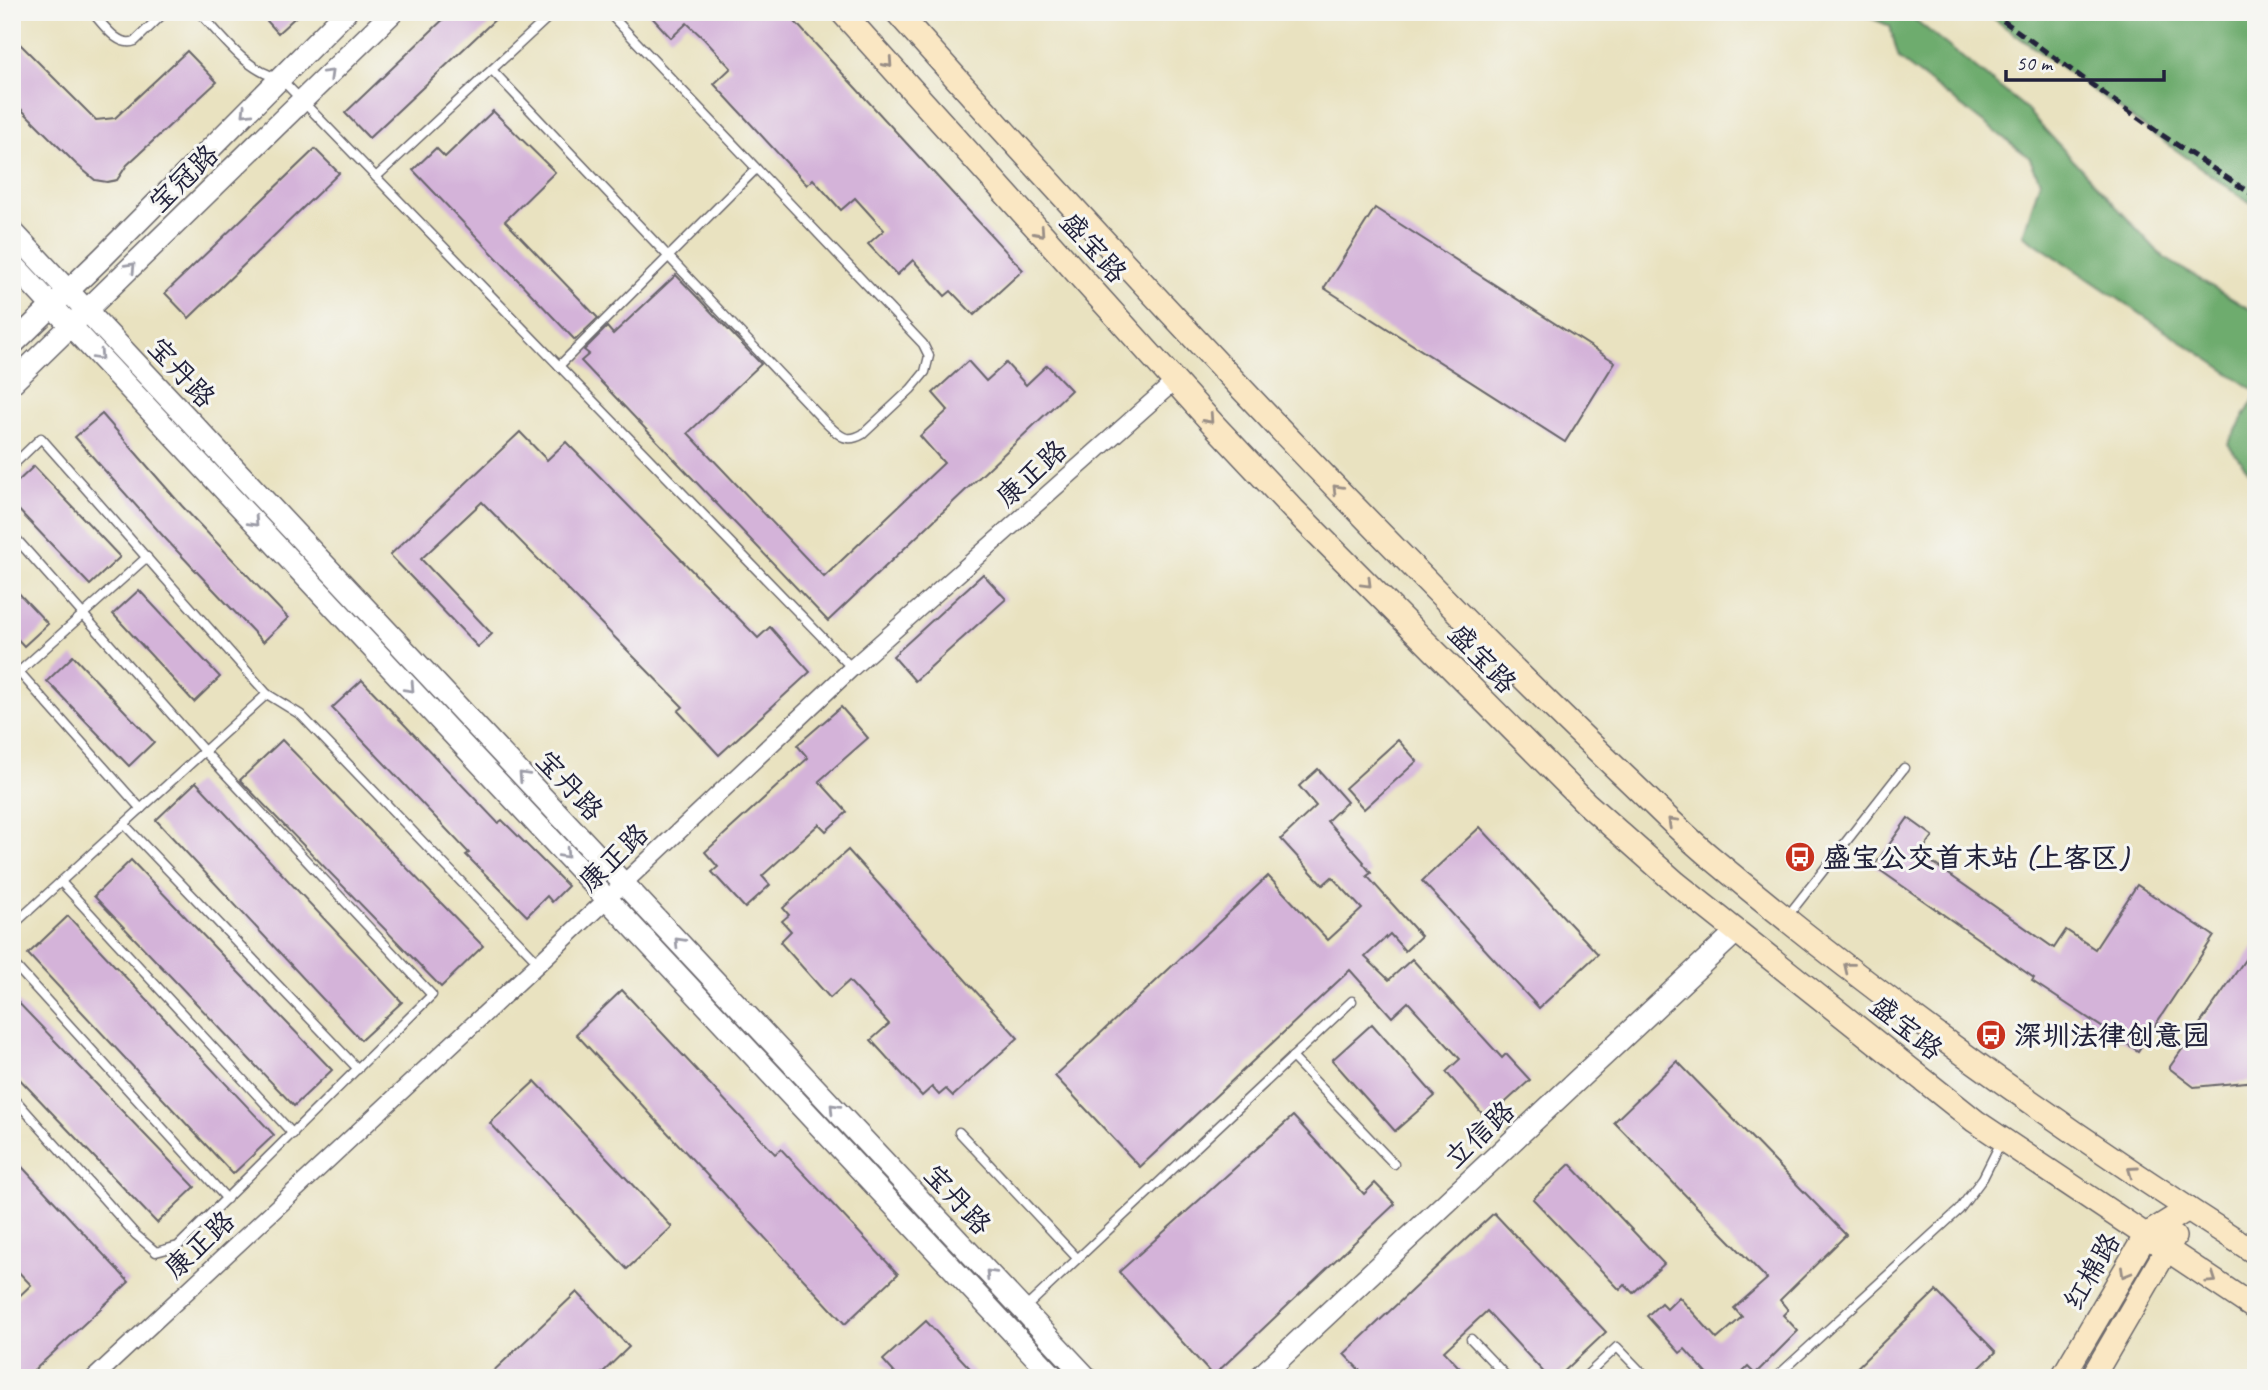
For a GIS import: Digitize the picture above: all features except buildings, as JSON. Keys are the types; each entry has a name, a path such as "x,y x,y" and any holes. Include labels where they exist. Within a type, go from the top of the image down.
{"main road":[{"name":"盛宝路","path":"842,12 1293,509 1586,803 1676,883 1975,1121 2167,1249"},
{"name":"盛宝路","path":"897,12 1028,159 1296,447 1528,685 1704,852 1874,988 2188,1209"},
{"name":"红棉路","path":"2062,1378 2147,1235 2188,1209"},
{"name":"红棉路","path":"2092,1378 2188,1209"},
{"path":"2188,1209 2256,1253"},
{"name":"红棉路","path":"2167,1249 2256,1309"}],"street":[{"name":"宝冠路","path":"12,345 346,12"},
{"name":"宝冠路","path":"12,383 393,12"},
{"name":"宝丹路","path":"12,231 1087,1378"},
{"name":"宝丹路","path":"12,263 1055,1378"},
{"name":"康正路","path":"94,1378 852,668 1175,381"},
{"name":"立信路","path":"1259,1378 1737,931"}],"lane":[{"path":"92,12 122,42 129,43 135,41 165,12"},
{"path":"199,12 256,69 268,76 280,78 852,668"},
{"path":"376,177 554,12"},
{"path":"492,70 843,439 855,439 911,389 925,372 929,356 923,344 608,12"},
{"path":"559,366 757,169"},
{"path":"12,466 41,438 267,694 302,715 539,963"},
{"path":"12,534 204,751 432,995 178,1246 156,1252 136,1234 12,1096"},
{"path":"16,675 146,557"},
{"path":"12,664 16,675 141,809"},
{"path":"12,926 267,694"},
{"path":"1786,918 1904,768"},
{"path":"124,824 358,1069"},
{"path":"61,882 293,1134"},
{"path":"12,962 227,1199"},
{"path":"1023,1310 1352,1002"},
{"path":"1292,1057 1394,1164"},
{"path":"959,1132 1077,1258"},
{"path":"1775,1378 1959,1210 1983,1178 2003,1139"},
{"path":"1471,1339 1508,1378"},
{"path":"1584,1378 1617,1347 1647,1378"}],"green space":[{"path":"1856,12 1903,12 1918,22 2023,106 2163,257 2256,313 2256,391 2023,235 2040,181 2029,157 1899,59 1890,26"},
{"path":"1984,12 2256,12 2256,206 2240,196"},
{"path":"2256,396 2256,481 2228,444"}],"railway":[{"path":"1991,12 2159,133 2256,197"}],"place":[{"name":"盛宝公交首末站 (上客区)","path":"1800,857"},
{"name":"深圳法律创意园","path":"1991,1035"}]}
